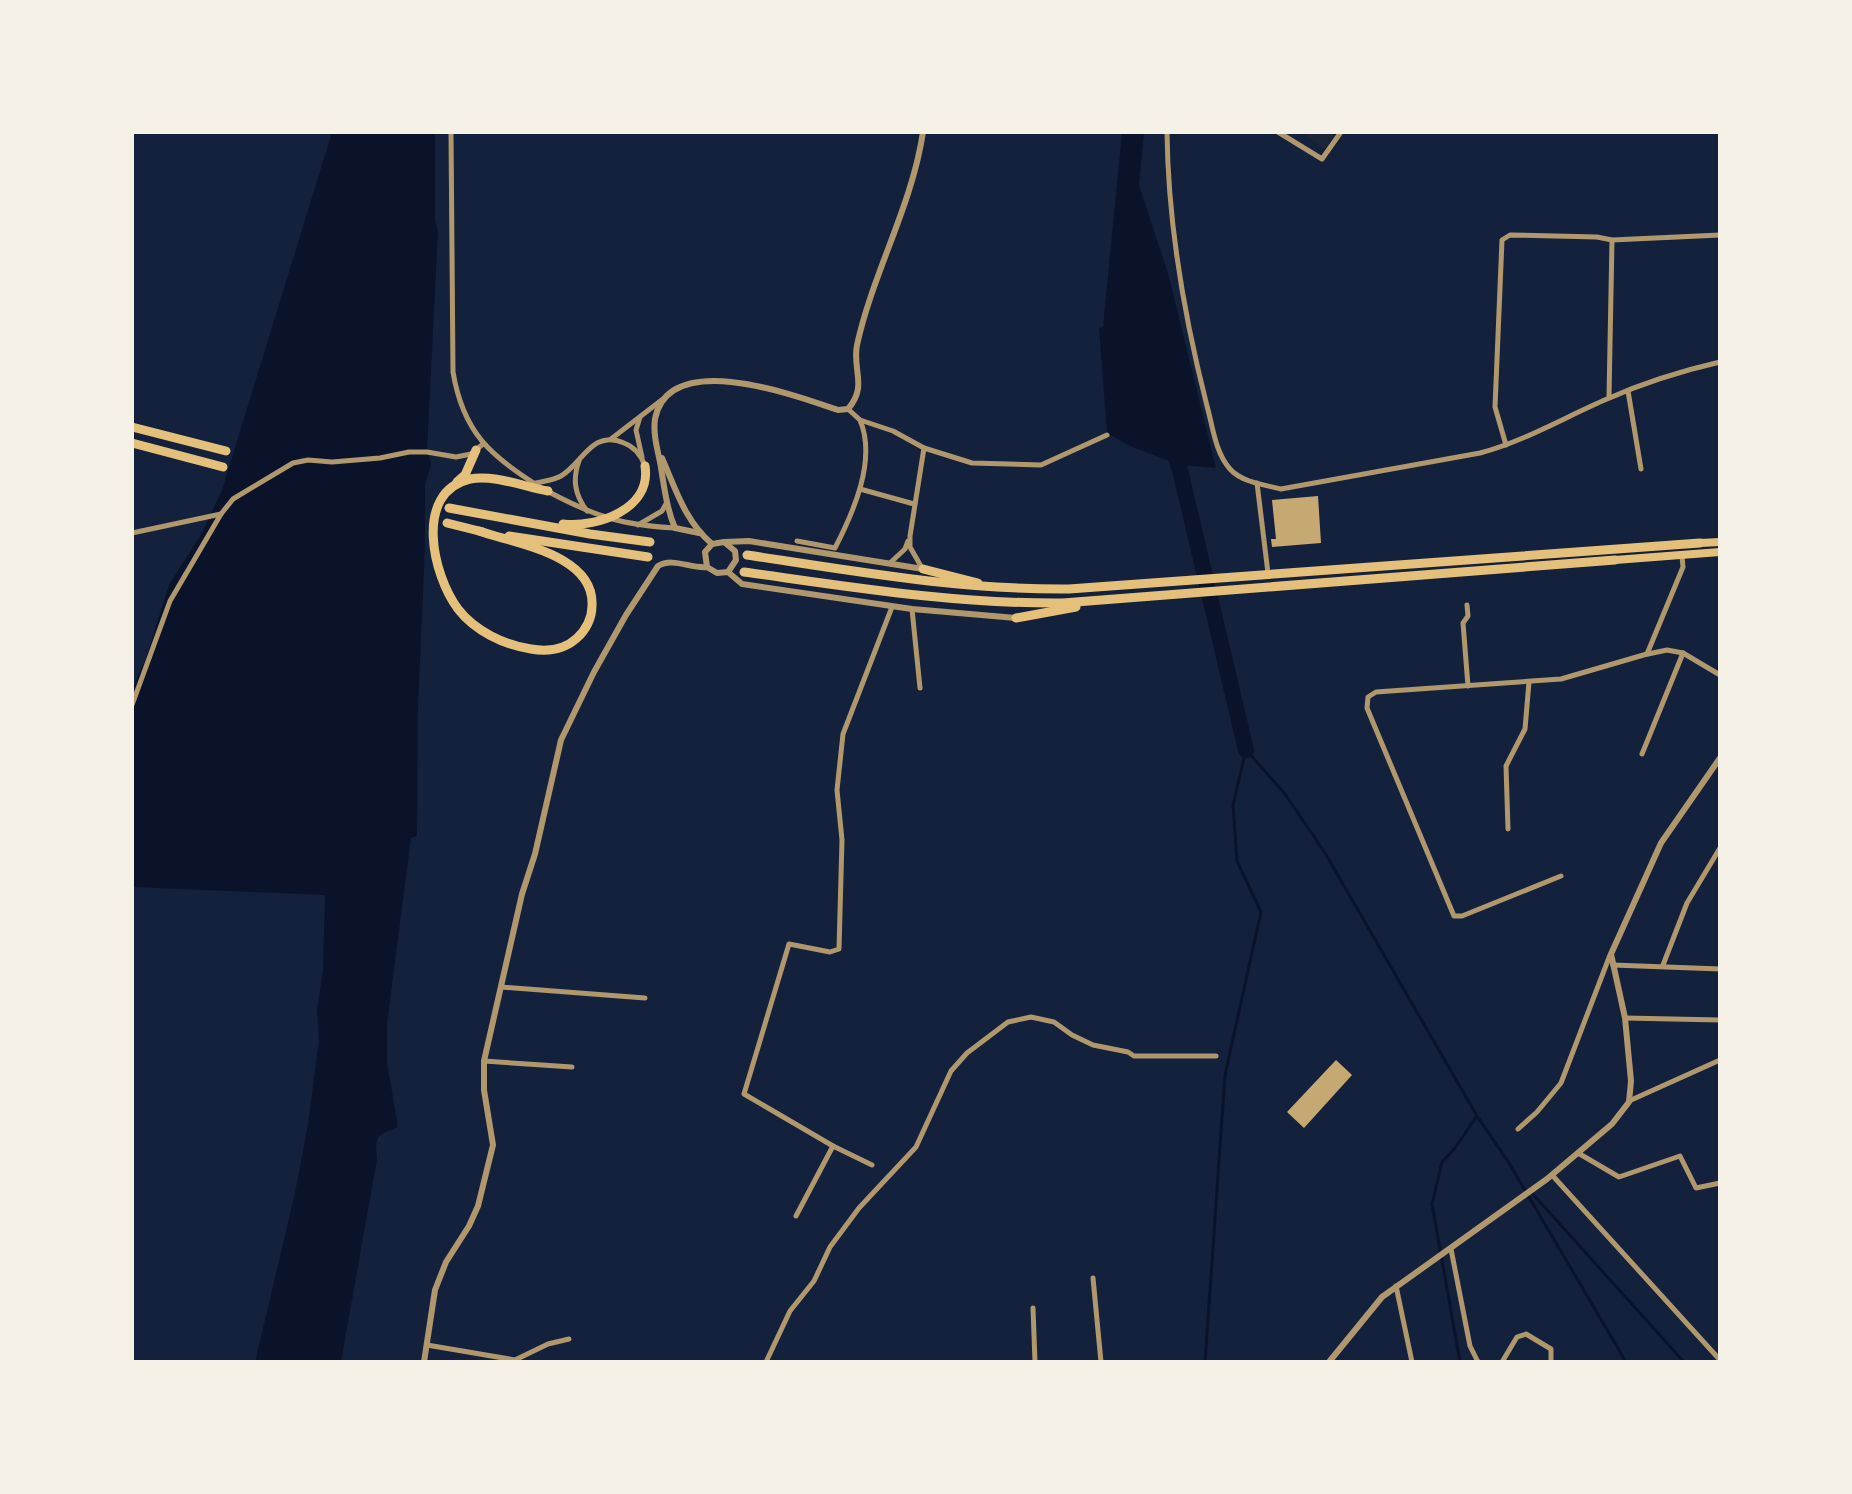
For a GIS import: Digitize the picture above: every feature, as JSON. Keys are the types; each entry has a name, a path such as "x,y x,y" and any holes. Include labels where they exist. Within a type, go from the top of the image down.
{"highway":[{"path":"132,427 226,451"},
{"path":"132,443 223,467"},
{"path":"447,523 565,560 578,569 587,581 592,603 590,618 579,637 567,646 552,650 520,648 486,633 459,610 446,590 434,549 436,513 440,499 465,475 480,447"},
{"path":"478,514 576,525 602,521 638,498 644,485 645,466"},
{"path":"455,485 480,478 548,491"},
{"path":"449,508 650,542"},
{"path":"479,531 648,557"},
{"path":"1016,618 1115,601 1615,555 1700,543"},
{"path":"747,555 935,583 1005,589 1133,585 1251,574 1615,555"},
{"path":"923,569 1005,589"},
{"path":"744,572 939,599 1006,604 1115,601"}],"main road":[{"path":"1700,543 1720,542"},
{"path":"1615,555 1720,552"}],"street":[{"path":"451,132 453,372 464,416 480,447 535,484 588,513 637,526 699,533"},
{"path":"535,484 561,476 594,444 610,440 665,397 689,386 725,381 778,389 838,410 848,409 859,389 856,349 872,291 913,179 923,132"},
{"path":"1167,132 1178,275 1196,364 1221,457 1233,473 1257,483 1281,489 1453,459 1506,445 1609,397 1678,372 1720,362"},
{"path":"1278,132 1322,159 1341,132"},
{"path":"1506,445 1495,407 1502,240 1510,235 1612,240 1720,235"},
{"path":"1609,397 1612,240"},
{"path":"1628,391 1641,469"},
{"path":"665,397 656,417 657,448 675,528"},
{"path":"645,466 636,430 638,421 648,409"},
{"path":"848,409 860,420 893,431 924,448 972,463 1041,465 1107,435"},
{"path":"797,541 835,548 854,512 860,489 865,439 860,420"},
{"path":"610,440 632,447 645,466"},
{"path":"132,705 170,601 233,499 293,463 380,458 409,452 456,457 471,454 480,447"},
{"path":"657,448 686,516 712,544"},
{"path":"923,569 910,547 910,536 924,448"},
{"path":"581,456 575,473 576,493 588,513"},
{"path":"1257,483 1268,573"},
{"path":"860,489 914,504"},
{"path":"637,526 662,511 667,502"},
{"path":"132,533 221,514"},
{"path":"675,528 683,524 686,516"},
{"path":"889,563 905,549 910,536"},
{"path":"707,567 705,552 712,544 749,541 923,569"},
{"path":"424,1362 435,1290 446,1262 474,1216 493,1145 484,1090 484,1061 561,740 594,672 658,566 672,562 697,568 707,567 717,573 728,572 736,556 732,547 724,542"},
{"path":"1647,654 1683,567 1682,555"},
{"path":"728,572 742,584 892,607 1016,618"},
{"path":"1467,605 1468,616 1463,623 1468,686"},
{"path":"872,1165 744,1094 789,944 830,952 839,949 842,840 837,790 843,734 892,607"},
{"path":"912,609 920,688"},
{"path":"1561,876 1462,916 1454,916 1367,708 1368,697 1376,692 1561,679 1667,650 1683,653 1720,675"},
{"path":"1642,754 1683,653"},
{"path":"1508,829 1506,766 1525,729 1529,682"},
{"path":"1518,1129 1543,1106 1561,1083 1611,954 1661,843 1720,758"},
{"path":"1663,965 1687,903 1720,848"},
{"path":"1611,954 1625,1018 1631,1081 1629,1102"},
{"path":"1613,965 1720,969"},
{"path":"501,987 645,998"},
{"path":"766,1362 790,1311 814,1281 830,1247 859,1208 916,1147 951,1071 967,1053 1008,1022 1031,1017 1054,1022 1093,1045 1134,1056 1216,1056"},
{"path":"1625,1018 1720,1020"},
{"path":"1329,1362 1382,1297 1550,1177 1612,1124 1629,1102 1720,1060"},
{"path":"484,1061 572,1067"},
{"path":"796,1216 833,1146"},
{"path":"1578,1153 1619,1177 1680,1156 1696,1188 1720,1183"},
{"path":"1550,1177 1720,1360"},
{"path":"1449,1250 1470,1346 1478,1362"},
{"path":"1093,1278 1101,1362"},
{"path":"1396,1286 1412,1362"},
{"path":"1033,1308 1035,1362"},
{"path":"1502,1362 1517,1337 1526,1334 1551,1349 1551,1362"},
{"path":"427,1345 515,1360 548,1344 569,1339"}],"shaded area":[{"path":"332,132 435,132 435,220 438,231 427,451 431,464 425,485 417,836 411,838 387,1024 387,1062 398,1127 378,1137 376,1145 377,1159 341,1362 255,1362 308,1124 319,1040 317,1010 323,970 325,895 132,887 132,689 146,658 169,585 202,533 222,490"},
{"path":"1122,132 1144,132 1139,185 1168,273 1216,468 1179,465 1130,446 1107,433 1099,328 1103,327"},
{"path":"1301,132 1336,132 1324,149"}],"building":[{"path":"1318,496 1321,543 1272,547 1271,539 1276,539 1272,500"},
{"path":"1336,1060 1352,1075 1304,1128 1287,1112"}],"waterway":[{"path":"1171,445 1180,470 1246,750"},
{"path":"1246,750 1285,794 1325,853 1477,1116 1509,1163 1626,1362"},
{"path":"1205,1362 1225,1075 1261,912 1237,861 1233,805 1246,750"},
{"path":"1460,1362 1432,1204 1442,1162 1476,1117"},
{"path":"1531,1192 1684,1362"}]}
